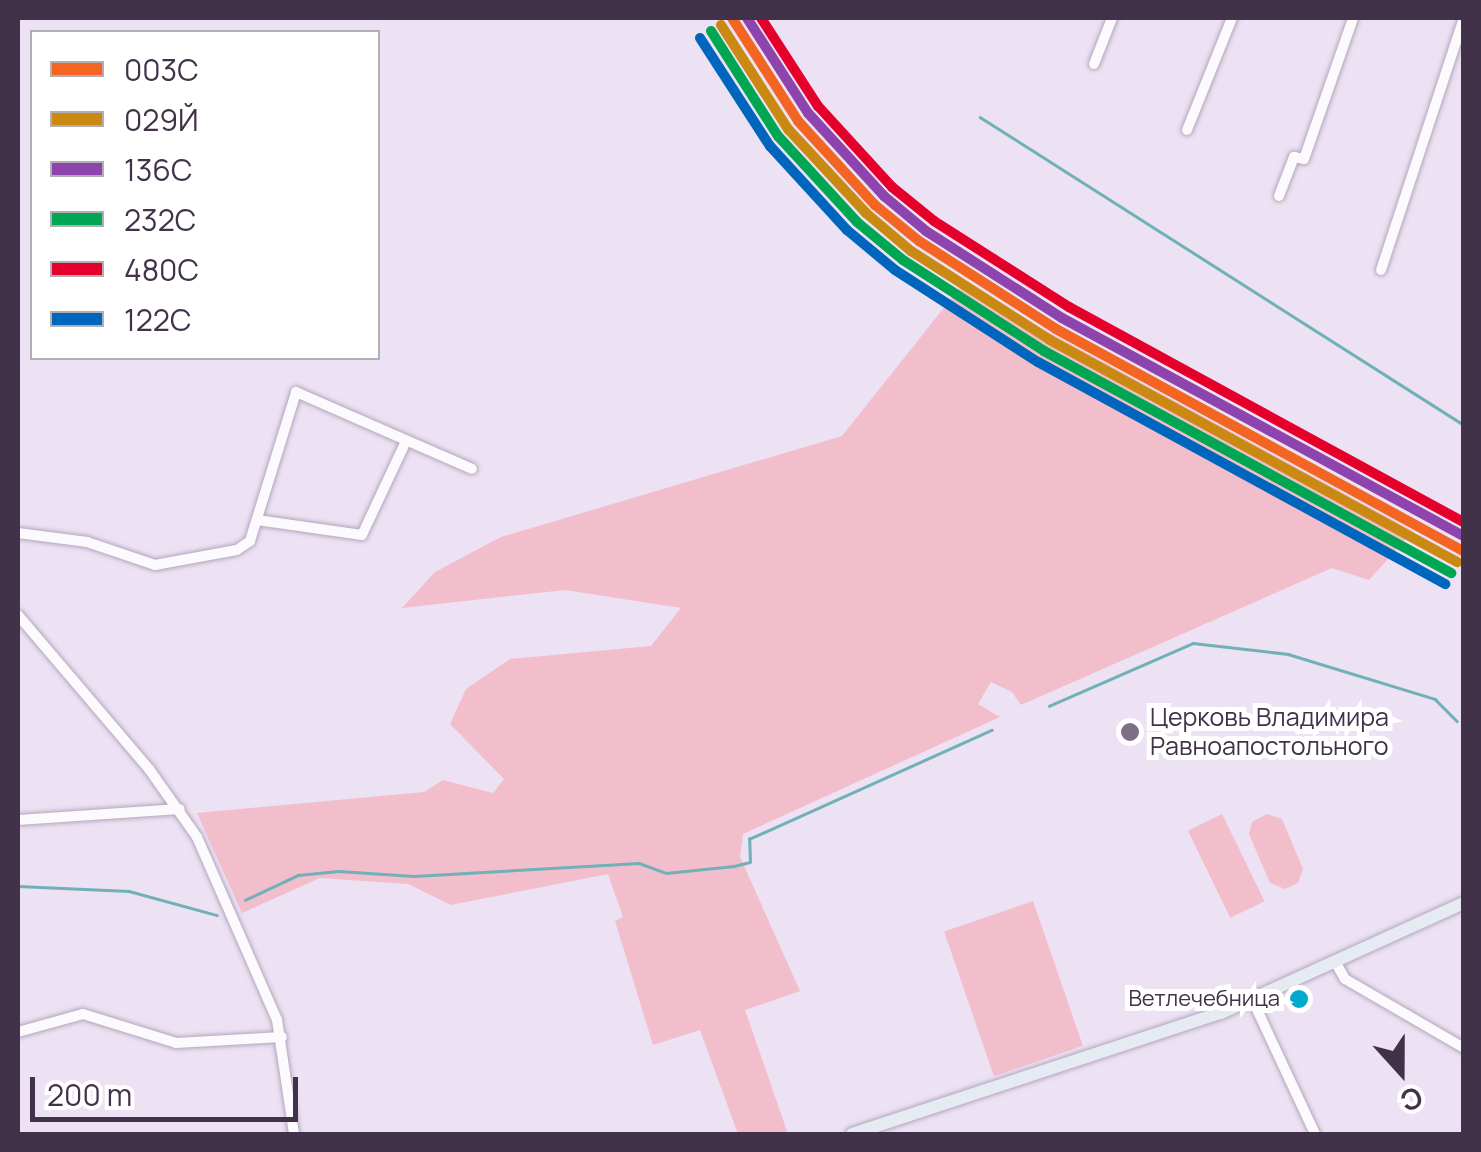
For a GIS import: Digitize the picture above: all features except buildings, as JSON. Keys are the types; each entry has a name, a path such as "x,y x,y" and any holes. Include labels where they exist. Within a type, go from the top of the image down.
{"main road":[{"path":"852,1134 1253,1000 1463,903"}],"street":[{"path":"1094,64 1112,18"},
{"path":"1187,130 1232,18"},
{"path":"1279,196 1294,156 1304,158 1353,18"},
{"path":"1382,270 1464,18"},
{"path":"18,533 86,542 154,565 237,550 250,541 296,392 472,469"},
{"path":"257,520 362,536 406,441"},
{"path":"18,615 180,810 228,900 282,1037 294,1134"},
{"path":"18,820 180,810"},
{"path":"1336,963 1345,979 1464,1048"},
{"path":"1253,1000 1260,1028 1315,1134"},
{"path":"18,1032 83,1014 176,1043 282,1037"}],"shaded area":[{"path":"962,285 1413,531 1369,580 1332,568 1021,705 1012,692 991,682 978,704 1000,717 743,834 740,857 800,991 745,1010 788,1134 738,1134 700,1030 653,1045 615,921 623,917 608,874 451,905 408,884 320,878 242,913 197,813 424,792 443,780 493,793 504,779 450,724 466,689 510,659 651,646 681,608 565,590 402,608 435,572 501,537 842,436"},
{"path":"1222,814 1265,901 1230,918 1188,831"},
{"path":"1267,814 1282,819 1303,869 1298,883 1285,889 1270,883 1249,834 1252,822"},
{"path":"1033,901 1083,1046 994,1076 944,932"}],"waterway":[{"path":"980,117 1464,425"},
{"path":"1049,706 1193,643 1288,654 1435,699 1457,721"},
{"path":"245,900 298,875 338,871 414,876 639,863 666,873 734,866 750,862 749,839 992,730"},
{"path":"18,886 129,891 217,915"}],"transit line":[{"name":"003С","path":"732,18 798,121 875,205 919,241 1056,329 1464,551"},
{"name":"136С","path":"747,18 808,113 884,196 926,231 1062,318 1464,536"},
{"name":"480С","path":"761,18 818,106 892,187 934,221 1069,307 1464,522"},
{"name":"029Й","path":"721,25 788,129 866,213 911,251 1050,340 1458,562"},
{"name":"232C","path":"711,31 778,136 857,222 903,260 1044,351 1452,573"},
{"name":"122С","path":"700,38 770,146 847,230 895,270 1038,362 1446,584"}],"place":[{"name":"Церковь Владимира Равноапостольного","path":"1130,732"},
{"name":"Ветлечебница","path":"1299,999"}]}
